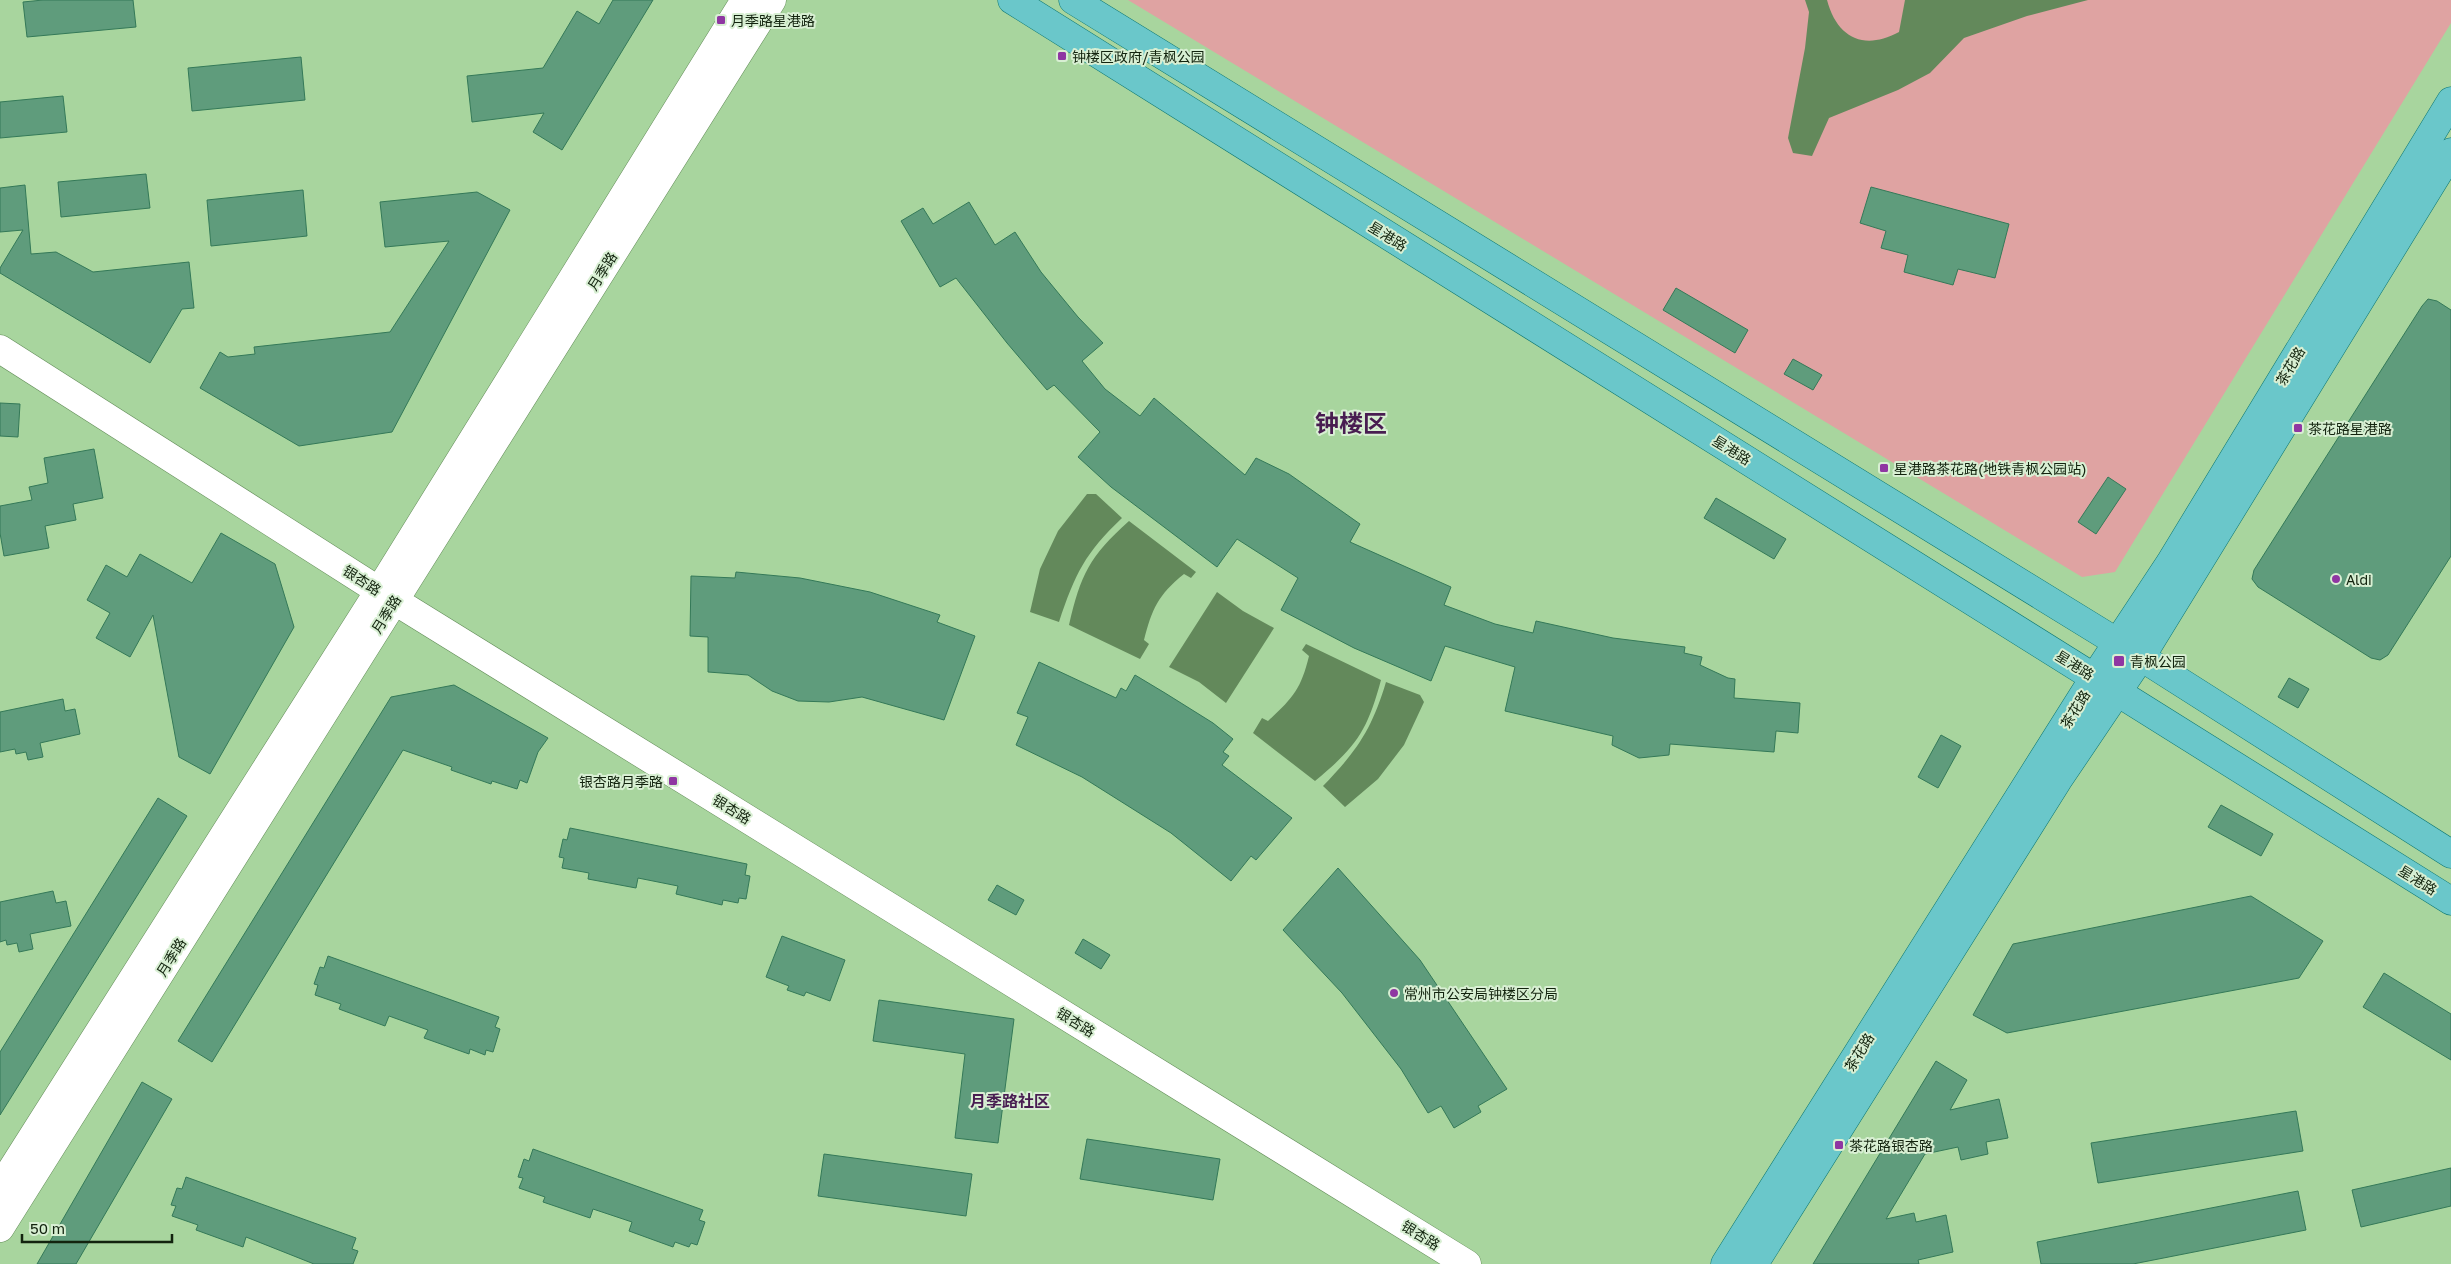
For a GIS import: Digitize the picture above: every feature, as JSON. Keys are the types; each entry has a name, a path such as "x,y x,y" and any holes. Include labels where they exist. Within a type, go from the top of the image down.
{"main road":[{"name":"星港路","path":"1012,0 2451,901"},
{"path":"1073,0 2140,657 2451,854"},
{"name":"茶花路","path":"1754,1264 2058,780 2105,685 2117,643 2170,563 2451,101"},
{"name":"茶花路","path":"1725,1264 2105,685 2140,657 2451,152"}],"street":[{"name":"月季路","path":"0,1228 387,596 745,0"},
{"name":"月季路","path":"0,1188 387,596 772,0"},
{"name":"银杏路","path":"0,349 387,596 1468,1264"}],"shaded area":[{"path":"1128,0 2451,0 2451,23 2115,572 2082,577"},
{"path":"1805,0 1827,0 1838,24 1845,32 1863,40 1874,40 1886,38 1899,32 1905,0 2088,0 2027,16 1964,38 1930,73 1898,90 1829,118 1812,156 1793,153 1788,138 1805,48 1809,12"},
{"path":"1087,494 1096,494 1122,518 1099,542 1083,565 1070,590 1059,622 1030,612 1040,569 1058,531"},
{"path":"1129,521 1196,572 1191,578 1184,574 1157,603 1144,640 1149,644 1140,659 1069,625 1078,592 1088,567 1104,545"},
{"path":"1217,592 1243,611 1274,628 1226,703 1199,682 1169,667"},
{"path":"1306,644 1381,680 1371,713 1358,737 1341,758 1315,781 1253,733 1262,718 1268,721 1295,692 1303,677 1309,656 1302,650"},
{"path":"1386,682 1420,695 1424,702 1404,745 1378,779 1345,807 1323,786 1345,762 1362,739 1381,699"}],"building":[{"path":"43,0 133,0 136,27 27,37 23,2"},
{"path":"613,0 653,0 562,150 533,132 544,113 472,122 467,76 543,68 577,11 599,24"},
{"path":"301,57 305,100 192,111 188,68"},
{"path":"63,96 67,132 0,138 0,102"},
{"path":"146,174 150,208 61,217 58,182"},
{"path":"25,185 31,254 56,252 93,272 189,262 194,308 182,309 150,363 0,273 0,268 23,230 0,232 0,188"},
{"path":"1871,187 2009,224 1995,278 1958,269 1953,285 1904,272 1908,255 1881,248 1886,231 1860,223"},
{"path":"303,190 307,236 211,246 207,200"},
{"path":"477,192 510,210 392,432 299,446 200,388 220,352 228,357 255,354 254,347 390,332 449,241 385,247 380,202"},
{"path":"969,202 995,245 1015,232 1041,272 1078,317 1103,343 1082,361 1105,389 1140,416 1154,398 1245,475 1256,458 1289,474 1360,524 1350,542 1451,587 1444,605 1495,624 1533,633 1536,621 1613,638 1685,647 1684,653 1702,657 1700,665 1728,678 1735,679 1734,698 1800,703 1798,733 1776,731 1774,752 1670,744 1669,755 1639,758 1612,745 1613,736 1505,711 1515,667 1445,646 1431,681 1354,648 1281,610 1298,578 1237,539 1217,567 1111,487 1078,457 1100,432 1054,385 1047,390 956,278 940,287 901,221 923,208 933,224"},
{"path":"1676,288 1748,330 1735,353 1663,310"},
{"path":"2428,299 2437,301 2451,310 2451,556 2388,655 2380,660 2371,658 2258,587 2252,579 2254,570"},
{"path":"1793,359 1822,375 1813,390 1784,374"},
{"path":"0,403 20,404 18,437 0,436"},
{"path":"94,449 103,498 73,504 76,520 45,526 49,548 4,556 0,533 0,506 32,500 29,487 48,483 44,458"},
{"path":"2108,477 2126,489 2096,534 2078,522"},
{"path":"1716,498 1786,539 1774,559 1704,518"},
{"path":"221,533 275,564 294,627 210,774 179,757 153,615 130,657 96,638 110,613 87,600 106,565 127,577 140,554 192,583"},
{"path":"736,572 800,578 870,592 940,615 937,622 975,636 944,720 862,697 829,702 798,701 772,691 748,675 708,672 708,637 690,636 691,576 735,578"},
{"path":"1039,662 1116,698 1121,688 1126,691 1135,675 1165,693 1213,723 1233,739 1223,752 1229,756 1222,765 1292,818 1256,860 1251,856 1231,881 1171,833 1082,777 1016,745 1028,717 1017,713"},
{"path":"2289,678 2309,689 2298,708 2278,697"},
{"path":"454,685 548,738 538,752 527,783 520,780 517,789 492,781 491,784 451,770 452,767 403,750 212,1062 178,1041 391,697"},
{"path":"63,699 65,711 75,709 80,734 40,743 43,757 28,760 26,752 16,754 15,749 0,752 0,712"},
{"path":"1941,735 1961,746 1938,788 1918,777"},
{"path":"158,798 187,816 0,1115 0,1052"},
{"path":"2221,805 2273,834 2261,856 2208,827"},
{"path":"570,828 747,864 745,875 750,876 746,899 739,898 738,903 723,900 722,905 676,894 678,886 638,878 636,888 588,879 589,873 562,868 564,858 559,857 563,839 567,840"},
{"path":"1338,868 1420,960 1507,1089 1478,1106 1481,1112 1454,1128 1441,1106 1428,1113 1401,1069 1342,993 1283,930"},
{"path":"997,885 1024,900 1016,915 988,900"},
{"path":"53,891 56,903 66,901 71,926 30,934 33,949 19,952 17,943 7,945 6,940 0,942 0,902"},
{"path":"2251,896 2323,941 2299,978 2007,1033 1973,1015 2013,944"},
{"path":"782,936 845,960 830,1001 806,992 804,996 787,990 789,986 766,977"},
{"path":"1083,939 1110,955 1101,969 1075,953"},
{"path":"328,956 499,1017 495,1027 500,1029 493,1052 486,1050 485,1055 470,1049 469,1054 424,1038 428,1030 389,1016 385,1026 339,1009 341,1004 315,995 318,985 314,984 320,967 324,968"},
{"path":"2384,973 2451,1014 2451,1060 2363,1007"},
{"path":"879,1000 1014,1019 998,1143 955,1138 965,1054 873,1041"},
{"path":"1936,1061 1967,1080 1950,1110 1999,1099 2008,1138 1986,1142 1988,1154 1961,1160 1958,1147 1925,1154 1886,1219 1914,1213 1916,1222 1946,1215 1953,1252 1918,1260 1919,1264 1813,1264"},
{"path":"142,1082 172,1099 76,1264 37,1264"},
{"path":"2296,1111 2303,1151 2098,1183 2091,1143"},
{"path":"1087,1139 1220,1159 1213,1200 1080,1179"},
{"path":"533,1149 703,1210 699,1220 705,1222 697,1245 691,1243 689,1247 675,1242 673,1247 629,1231 632,1222 593,1209 590,1218 543,1202 545,1197 519,1188 523,1178 518,1177 524,1159 529,1161"},
{"path":"824,1154 972,1174 966,1216 818,1196"},
{"path":"2451,1168 2451,1206 2361,1227 2352,1190"},
{"path":"186,1177 356,1238 352,1249 358,1251 353,1264 314,1264 246,1237 243,1247 196,1230 198,1225 172,1216 176,1206 171,1205 177,1188 182,1189"},
{"path":"2298,1191 2306,1230 2133,1264 2041,1264 2037,1242"}],"place":[{"name":"月季路星港路","path":"721,20"},
{"name":"钟楼区政府/青枫公园","path":"1062,56"},
{"name":"茶花路星港路","path":"2298,428"},
{"name":"星港路茶花路(地铁青枫公园站)","path":"1884,468"},
{"name":"Aldi","path":"2336,579"},
{"name":"青枫公园","path":"2119,661"},
{"name":"银杏路月季路","path":"673,781"},
{"name":"常州市公安局钟楼区分局","path":"1394,993"},
{"name":"茶花路银杏路","path":"1839,1145"}],"district":[{"name":"钟楼区","path":"1351,422"},
{"name":"月季路社区","path":"1010,1101"}]}
